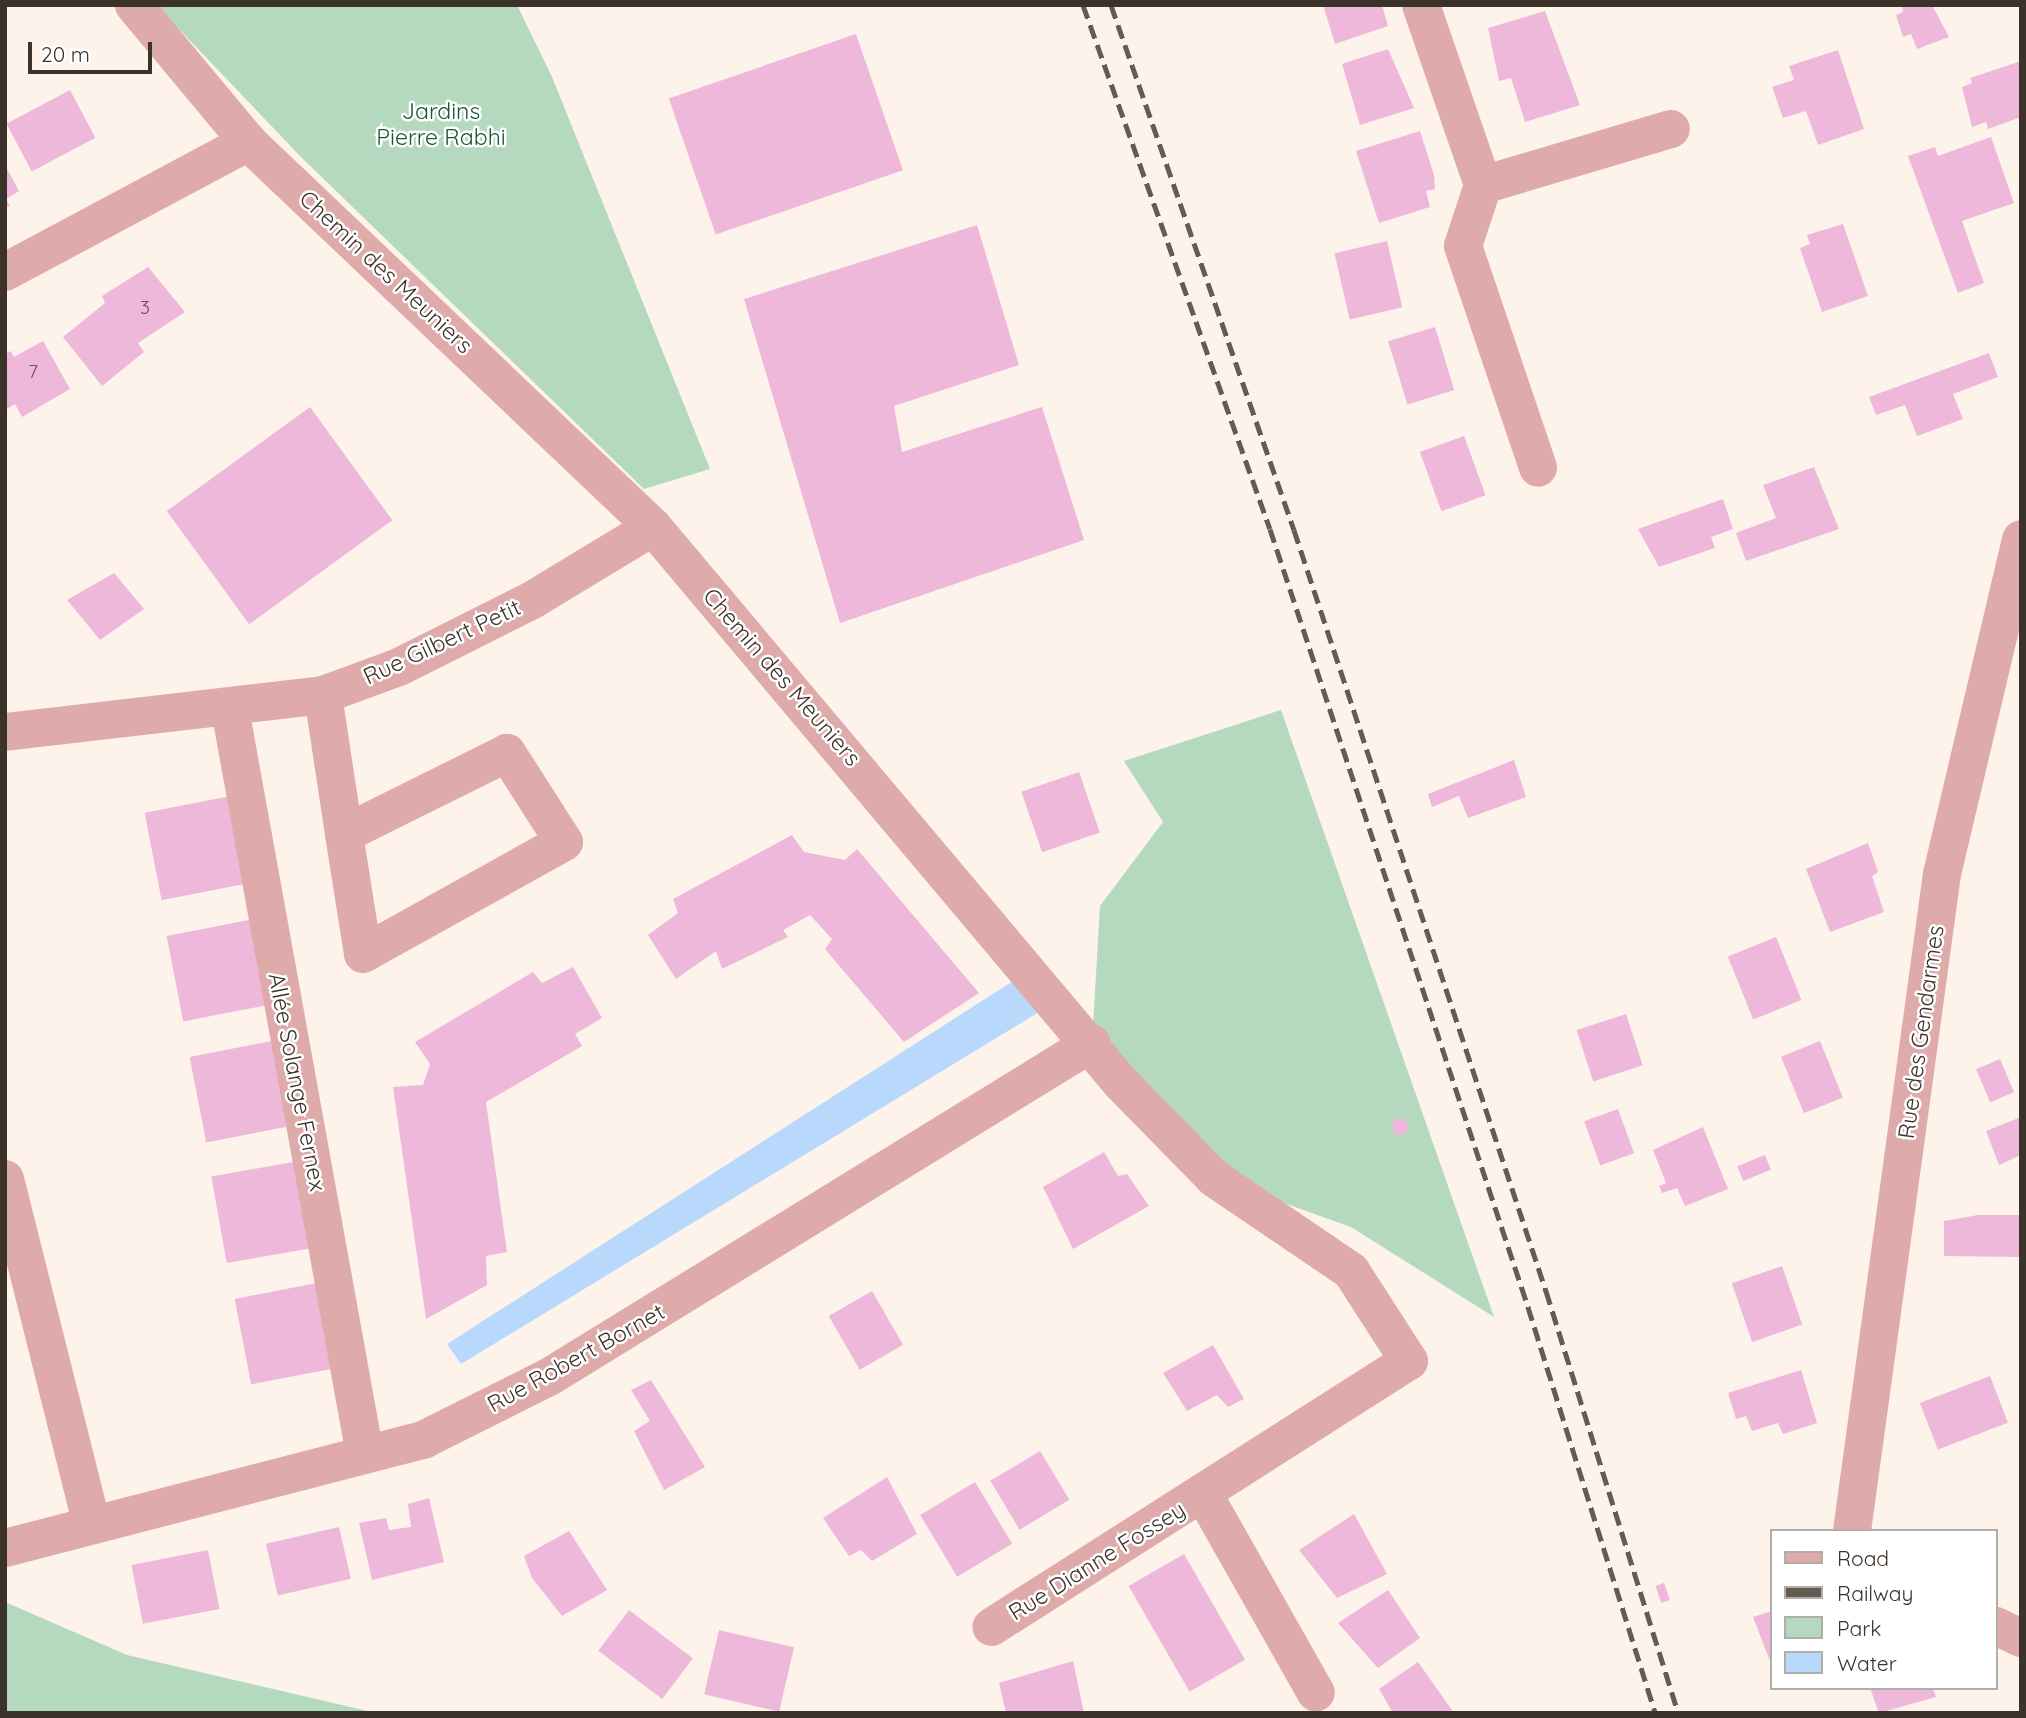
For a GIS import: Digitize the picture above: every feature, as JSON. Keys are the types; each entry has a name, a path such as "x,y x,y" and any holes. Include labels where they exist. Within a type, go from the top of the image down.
{"street":[{"name":"Chemin des Meuniers","path":"134,5 248,142 653,527 1092,1043 1121,1083 1214,1178 1351,1271 1409,1361"},
{"path":"1420,5 1483,185 1463,246 1538,468"},
{"path":"1483,185 1671,129"},
{"path":"5,272 248,142"},
{"name":"Rue Gilbert Petit","path":"5,732 230,709 323,695 399,667 498,617 653,527"},
{"name":"Rue des Gendarmes","path":"1852,1529 1942,874 2021,539"},
{"path":"323,695 344,834 363,954 564,842 507,753 344,834"},
{"name":"Allée Solange Fernex","path":"230,709 365,1455"},
{"name":"Rue Robert Bornet","path":"5,1548 425,1439 549,1377 1092,1043"},
{"path":"5,1179 92,1525"},
{"name":"Rue Dianne Fossey","path":"991,1626 1204,1494 1409,1361"},
{"name":"Rue Dianne Fossey","path":"1204,1494 1316,1693"},
{"path":"1998,1627 2021,1638"}],"green space":[{"name":"Jardins Pierre Rabhi","path":"156,5 517,5 552,77 710,469 644,489 301,157"},
{"path":"1281,710 1494,1317 1351,1227 1214,1178 1092,1043 1100,906 1163,822 1124,761"},
{"path":"5,1602 127,1655 376,1713 5,1713"}],"water":[{"path":"1013,981 1039,1012 461,1364 447,1344"}],"building":[{"path":"1323,5 1382,5 1388,26 1335,44"},
{"path":"1902,5 1932,5 1949,37 1917,49 1911,34 1903,37 1896,15 1903,12"},
{"path":"1545,11 1580,105 1525,122 1511,78 1499,81 1488,28"},
{"path":"856,34 903,170 716,235 669,98"},
{"path":"1388,49 1414,108 1360,125 1342,64"},
{"path":"1838,50 1864,129 1818,145 1806,111 1783,118 1772,87 1794,80 1789,66"},
{"path":"2021,61 2021,117 1988,129 1986,122 1972,127 1962,87 1972,83 1970,78"},
{"path":"70,90 95,138 32,171 6,124"},
{"path":"1420,131 1434,175 1435,189 1426,191 1430,207 1379,223 1356,151"},
{"path":"1991,137 2014,203 1962,221 1984,283 1958,293 1908,156 1935,147 1938,156"},
{"path":"5,165 19,191 6,199 10,206 5,208"},
{"path":"1843,224 1868,296 1822,312 1800,248 1810,244 1807,235"},
{"path":"977,225 1019,365 894,406 902,452 1042,407 1084,540 840,623 744,299"},
{"path":"1387,241 1402,307 1350,319 1334,253"},
{"path":"148,267 185,312 138,343 144,352 102,386 63,337 105,303 102,296"},
{"path":"1435,327 1454,390 1407,404 1388,341"},
{"path":"43,341 70,389 22,417 15,404 5,410 5,354 11,351 14,357"},
{"path":"1989,353 1998,377 1953,394 1963,419 1917,436 1905,405 1876,415 1869,397"},
{"path":"310,407 392,520 249,624 167,511"},
{"path":"1464,436 1486,495 1441,511 1420,452"},
{"path":"1814,467 1839,529 1746,561 1736,533 1776,518 1763,485"},
{"path":"1723,499 1733,529 1711,537 1715,548 1659,567 1638,529"},
{"path":"114,573 144,609 100,640 67,600"},
{"path":"1514,760 1526,797 1468,818 1459,796 1432,807 1428,794"},
{"path":"1079,772 1100,833 1042,852 1021,792"},
{"path":"231,796 248,883 162,900 145,813"},
{"path":"792,835 804,852 845,860 857,849 979,993 904,1042 825,949 832,939 810,915 783,930 788,937 722,969 716,951 676,979 648,935 678,913 673,899"},
{"path":"1868,843 1878,872 1872,876 1884,912 1830,932 1806,869"},
{"path":"254,919 271,1004 183,1021 167,936"},
{"path":"1776,937 1801,1000 1753,1020 1728,956"},
{"path":"573,967 602,1018 575,1034 582,1046 486,1102 507,1252 486,1256 487,1285 426,1319 393,1087 423,1085 430,1064 415,1042 533,972 542,983"},
{"path":"1626,1014 1643,1065 1593,1081 1577,1030"},
{"path":"277,1040 294,1125 206,1142 190,1057"},
{"path":"1820,1041 1843,1098 1804,1113 1781,1057"},
{"path":"2000,1059 2014,1092 1990,1102 1976,1069"},
{"path":"1618,1109 1634,1153 1600,1165 1584,1121"},
{"path":"1404,1117 1410,1131 1396,1137 1390,1123"},
{"path":"2021,1117 2021,1155 1999,1165 1986,1131"},
{"path":"1703,1127 1728,1189 1685,1206 1677,1188 1662,1193 1659,1186 1666,1183 1653,1150"},
{"path":"1104,1152 1118,1176 1127,1174 1149,1206 1073,1249 1043,1187"},
{"path":"1765,1155 1771,1170 1743,1181 1737,1166"},
{"path":"299,1161 314,1248 227,1263 211,1176"},
{"path":"1978,1215 2021,1215 2021,1257 1944,1256 1944,1221"},
{"path":"1782,1266 1802,1325 1752,1342 1732,1283"},
{"path":"322,1282 339,1367 251,1384 235,1299"},
{"path":"872,1291 903,1345 860,1370 829,1316"},
{"path":"1213,1345 1244,1399 1228,1407 1217,1395 1187,1411 1163,1373"},
{"path":"1801,1370 1817,1423 1783,1434 1778,1423 1752,1431 1746,1416 1736,1419 1728,1393"},
{"path":"1990,1376 2008,1423 1938,1450 1920,1403"},
{"path":"651,1380 705,1467 664,1490 634,1431 650,1421 631,1390"},
{"path":"1040,1451 1069,1500 1020,1530 990,1481"},
{"path":"887,1477 917,1534 872,1561 861,1550 849,1556 823,1518"},
{"path":"975,1482 1012,1544 957,1577 920,1515"},
{"path":"429,1498 444,1562 372,1580 359,1523 386,1518 389,1530 411,1527 408,1504"},
{"path":"1354,1514 1387,1574 1337,1598 1299,1550"},
{"path":"339,1527 351,1579 278,1596 266,1544"},
{"path":"569,1531 607,1590 562,1616 532,1578 524,1556"},
{"path":"208,1550 219,1609 143,1624 131,1565"},
{"path":"1184,1554 1245,1660 1190,1692 1129,1586"},
{"path":"1664,1583 1670,1600 1661,1603 1655,1586"},
{"path":"1388,1590 1420,1638 1378,1668 1338,1623"},
{"path":"629,1610 693,1658 662,1699 598,1651"},
{"path":"1770,1612 1770,1661 1753,1617"},
{"path":"719,1630 794,1647 779,1712 704,1694"},
{"path":"1073,1661 1084,1713 1006,1713 999,1683"},
{"path":"1418,1662 1454,1713 1393,1713 1379,1689"},
{"path":"1871,1690 1934,1690 1936,1697 1879,1713"}],"railway":[{"path":"1083,5 1270,529 1528,1307 1655,1713"},
{"path":"1111,5 1294,530 1546,1291 1678,1713"}]}
